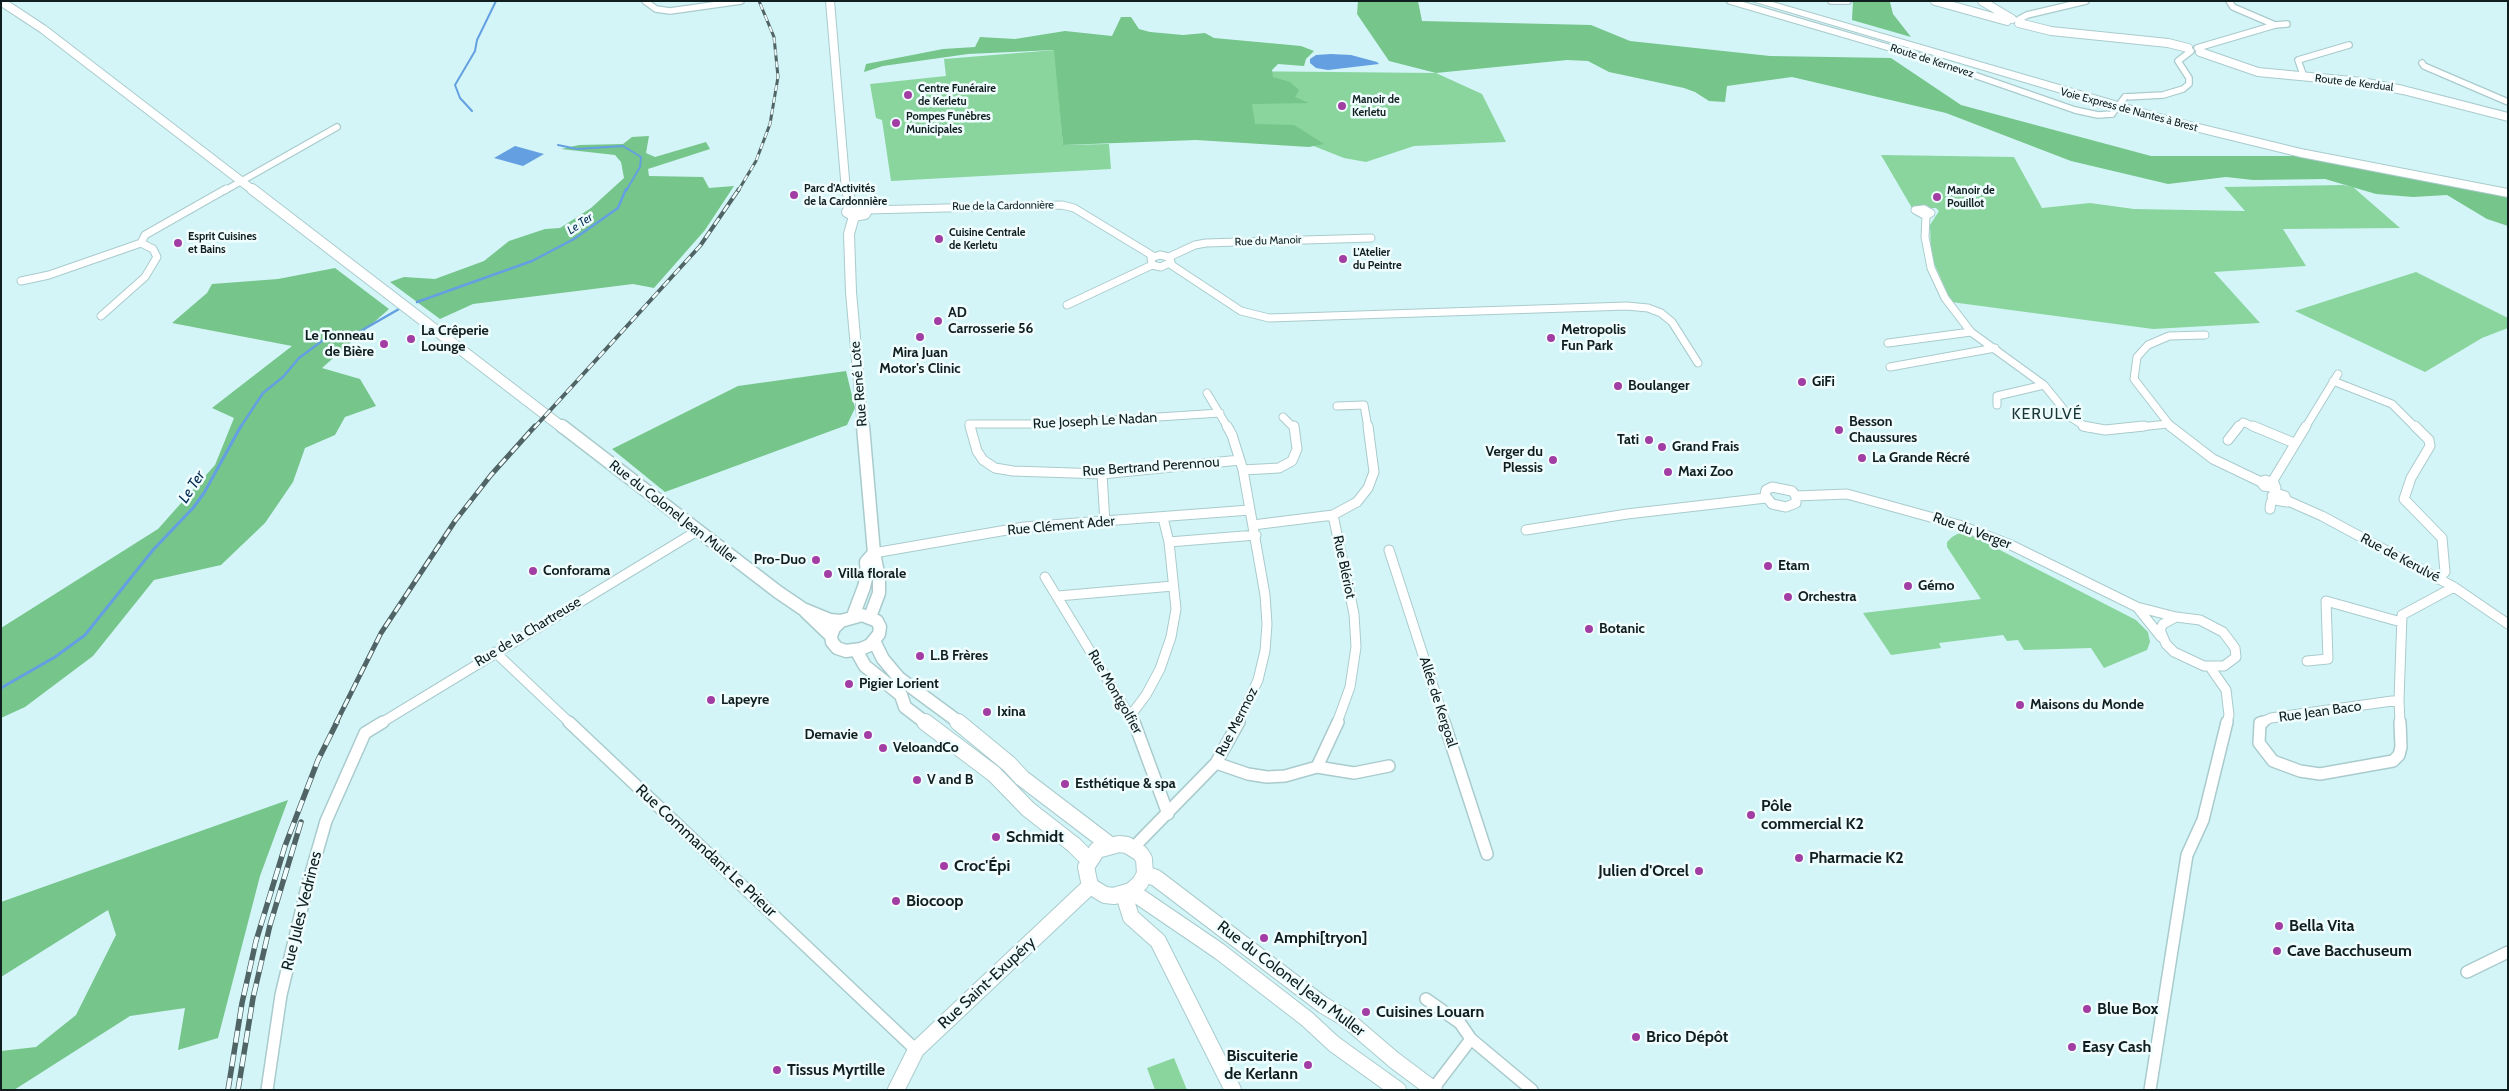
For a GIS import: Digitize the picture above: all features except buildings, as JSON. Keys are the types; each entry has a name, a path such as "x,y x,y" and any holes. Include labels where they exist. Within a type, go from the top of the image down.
{"highway":[{"name":"Voie Express de Nantes à Brest","path":"1757,1 2166,120 2301,153 2508,193"},
{"name":"Voie Express de Nantes à Brest","path":"1772,1 2049,84 2209,126 2380,165 2508,188"}],"main road":[{"path":"13,1 27,12 43,29"},
{"path":"830,1 846,194 854,211 865,214 868,210"},
{"name":"Route de Kerdual","path":"1935,1 1997,20 2014,21 2051,31 2168,43 2258,72 2362,82 2403,90 2508,117"},
{"path":"1982,1 2014,21"},
{"path":"2,2 43,29"},
{"name":"Rue du Colonel Jean Muller","path":"43,29 697,531 804,609 831,636"},
{"name":"Rue René Lote","path":"854,211 849,234 851,292 874,553 878,565 879,593 870,617"},
{"name":"Rue René Lote","path":"847,618 864,587 867,574 866,562 874,553"},
{"name":"Rue du Colonel Jean Muller","path":"804,609 830,620 847,618"},
{"path":"870,617 877,621 880,627 879,634 874,641 856,650 837,648 832,642 831,636 834,628 847,618 870,617"},
{"path":"874,641 883,659 899,678 935,703 1009,764 1022,778 1110,845"},
{"path":"856,650 865,666 902,695 905,707 994,774 1028,809 1074,845 1088,860"},
{"path":"1119,844 1134,848 1144,859 1145,874 1140,883 1128,893 1105,895 1090,886 1085,873 1088,860 1097,850 1119,844"},
{"name":"Rue du Colonel Jean Muller","path":"1145,874 1156,878 1322,1005 1345,1018 1394,1060 1434,1089"},
{"name":"Rue Saint-Exupéry","path":"896,1090 916,1050 1090,886"},
{"path":"1128,893 1131,917 1158,941 1233,1090"},
{"name":"Rue du Colonel Jean Muller","path":"1128,893 1219,951 1307,1019 1334,1044 1398,1090"}],"street":[{"path":"645,1 656,9 670,11 741,1"},
{"name":"Route de Kernevez","path":"1730,1 1928,59 2075,110 2098,116 2112,114 2125,97 2163,95 2183,89 2189,84 2189,78 2178,61 2194,50"},
{"path":"1831,1 1848,1"},
{"path":"2014,21 2027,15 2086,1"},
{"path":"2229,1 2233,7 2275,25"},
{"path":"2194,50 2275,25 2287,24"},
{"path":"2304,77 2298,60 2349,45"},
{"path":"2422,63 2424,66 2508,102"},
{"path":"20,281 49,275 141,243 146,235 152,231 337,127"},
{"name":"Rue de la Cardonnière","path":"868,210 1062,205 1074,208 1153,256"},
{"path":"1926,216 1925,237 1929,262 1945,298 1971,332 2044,385 2070,417 2084,428 2105,430 2167,424"},
{"name":"Rue du Manoir","path":"1169,260 1194,245 1206,243 1371,238"},
{"path":"101,316 145,277 157,257 154,250 141,243"},
{"path":"1152,265 1150,261 1153,256 1169,260 1241,311 1254,316 1269,318 1627,306 1648,308 1661,313 1672,322 1698,363"},
{"path":"1067,305 1152,265 1161,267 1169,260"},
{"path":"1888,343 1971,332"},
{"path":"2205,335 2169,336 2148,345 2137,357 2134,379 2167,424 2213,459 2268,484 2287,499 2284,503 2274,498 2268,484"},
{"path":"1890,367 1995,348"},
{"path":"2268,484 2338,374"},
{"path":"2333,381 2392,404 2429,440 2430,446 2411,478 2404,499 2442,538 2445,572 2438,578"},
{"path":"1997,405 1997,396 2044,385"},
{"name":"Rue Mermoz","path":"1134,848 1216,763 1248,706 1258,680 1265,651 1267,624 1254,530 1243,470 1232,435 1207,392"},
{"name":"Rue Blériot","path":"1317,767 1334,733 1350,687 1356,647 1354,614 1333,515 1357,502 1368,488 1374,472 1364,405 1337,406"},
{"name":"Rue Joseph Le Nadan","path":"969,424 1050,424 1220,413"},
{"path":"1243,470 1279,468 1292,461 1296,449 1294,425 1283,417"},
{"path":"2228,440 2243,422 2294,443"},
{"name":"Rue Bertrand Perennou","path":"969,424 977,450 984,460 995,468 1013,471 1102,474 1240,460"},
{"path":"1102,474 1105,523"},
{"path":"1776,486 1788,489 1796,496 1794,505 1786,507 1772,504 1766,498 1766,490 1776,486"},
{"name":"Rue du Verger","path":"1796,496 1847,494 1959,525 2013,546 2136,607"},
{"path":"1526,530 1626,514 1766,498"},
{"path":"2270,509 2274,498"},
{"name":"Rue de Kerulvé","path":"2287,499 2454,587 2508,624"},
{"name":"Rue Clément Ader","path":"874,553 1024,528 1250,510"},
{"path":"1169,542 1254,530 1333,515"},
{"path":"1131,715 1146,695 1160,669 1171,637 1176,609 1169,542 1163,518"},
{"name":"Rue de la Chartreuse","path":"362,738 369,730 495,652 697,531"},
{"name":"Allée de Kergoal","path":"1389,550 1487,854"},
{"name":"Rue Montgolfier","path":"1045,577 1131,715 1168,814"},
{"path":"1058,596 1173,586"},
{"path":"2307,661 2328,659 2326,601 2402,622 2402,615 2454,587"},
{"path":"2136,607 2208,623 2223,632 2233,642 2236,653 2233,661 2224,666 2210,667 2179,656 2166,644 2136,607"},
{"path":"2162,637 2163,624 2176,617"},
{"name":"Rue Jean Baco","path":"2399,700 2271,718 2260,723 2260,743 2273,760 2300,771 2320,774 2393,761 2399,755 2401,747 2399,700 2402,622"},
{"name":"Rue Commandant Le Prieur","path":"495,652 916,1050"},
{"path":"2150,1090 2187,856 2203,820 2229,715 2226,690 2210,667"},
{"name":"Rue Jules Vedrines","path":"267,1090 265,1088 281,995 307,887 326,821 362,738"},
{"path":"1216,763 1248,774 1267,777 1285,776 1317,767 1354,773 1389,766"},
{"path":"2467,972 2508,952"},
{"path":"1426,999 1460,1023 1471,1039 1532,1090"},
{"path":"1434,1089 1471,1039"}],"green space":[{"path":"1358,1 1418,1 1422,21 1591,25 1630,41 1770,56 1891,58 1961,105 2151,156 2300,156 2508,196 2508,226 2487,219 2447,195 2413,197 2376,194 2325,179 2253,180 2226,177 2168,184 2071,161 1946,113 1792,77 1727,86 1725,102 1709,101 1695,92 1684,88 1609,72 1588,61 1567,60 1436,73 1389,61 1357,14"},
{"path":"1853,1 1890,2 1893,14 1911,37 1852,20"},
{"path":"1121,17 1131,17 1139,29 1150,32 1183,35 1205,33 1214,38 1301,46 1314,51 1306,59 1304,66 1278,64 1272,70 1273,77 1290,82 1299,90 1295,97 1309,103 1252,104 1255,124 1294,125 1324,144 1309,147 1196,140 1063,145 1054,50 968,54 883,66 864,72 866,64 943,49 975,47 980,37 1015,39 1065,31 1112,36"},
{"path":"1055,50 1063,145 1109,144 1111,169 891,181 882,120 876,118 870,84 946,76 944,59"},
{"path":"1229,71 1436,73 1482,94 1506,142 1414,146 1366,162 1344,158 1311,145 1231,139"},
{"path":"649,136 646,153 655,157 706,142 710,149 648,169 649,176 703,177 709,188 734,186 705,230 654,288 633,284 473,304 440,319 390,282 404,277 435,279 484,261 509,241 545,229 560,228 591,208 624,178 621,162 615,155 561,149 579,145 623,144 632,137"},
{"path":"1881,155 2014,157 2042,208 2090,203 2134,209 2245,211 2224,187 2343,185 2353,187 2400,228 2283,229 2306,266 2214,272 2260,323 2153,329 1951,302 1931,256 1930,225 1939,211 1936,208 1912,208"},
{"path":"335,268 389,309 322,368 360,379 376,406 345,417 335,435 305,448 293,482 265,523 221,565 154,580 93,656 25,707 1,718 1,628 158,529 215,465 234,418 212,408 292,346 172,323 207,293 212,284 278,279"},
{"path":"2416,272 2508,318 2508,328 2482,338 2425,372 2295,311"},
{"path":"846,371 855,408 847,425 665,492 612,449 738,386"},
{"path":"1963,531 2136,620 2148,632 2150,642 2147,650 2104,668 2091,648 2024,650 2018,640 2007,641 2003,635 1939,643 1941,648 1891,655 1863,613 1981,599 1947,547 1947,542 1952,537"},
{"path":"288,800 260,876 218,1038 178,1050 185,1008 130,1016 14,1090 1,1090 1,1051 36,1047 76,1015 116,935 108,910 1,977 1,902"},
{"path":"1174,1058 1187,1090 1155,1090 1147,1068"}],"water":[{"path":"1316,55 1351,55 1379,64 1328,70 1316,68 1310,63 1310,59"},
{"path":"515,146 544,154 523,166 494,158"}],"waterway":[{"name":"Le Ter","path":"472,111 460,98 455,85 475,51 477,40 496,1"},
{"name":"Le Ter","path":"558,145 577,149 623,146 641,157 640,167 626,191"},
{"name":"Le Ter","path":"417,302 532,261 574,239 618,208 626,189"},
{"name":"Le Ter","path":"240,428 263,393 283,377 299,358 330,335 352,336 399,309"},
{"name":"Le Ter","path":"1,688 55,657 85,635 153,550 193,508 204,493 241,426"}],"railway":[{"path":"738,191 756,161 770,124 778,77 774,37 759,1"},
{"path":"534,428 700,246 739,189"},
{"path":"336,723 381,633 455,521 491,475 535,426"},
{"path":"228,1090 242,1003 256,941 285,846 318,760 337,722"},
{"path":"238,1090 253,998 270,925 301,822"}],"place":[{"name":"Centre Funéraire de Kerletu","path":"908,95"},
{"name":"Manoir de Kerletu","path":"1342,106"},
{"name":"Pompes Funèbres Municipales","path":"896,123"},
{"name":"Parc d'Activités de la Cardonnière","path":"794,195"},
{"name":"Manoir de Pouillot","path":"1937,197"},
{"name":"Cuisine Centrale de Kerletu","path":"939,239"},
{"name":"Esprit Cuisines et Bains","path":"178,243"},
{"name":"L'Atelier du Peintre","path":"1343,259"},
{"name":"AD Carrosserie 56","path":"938,321"},
{"name":"Mira Juan Motor's Clinic","path":"920,337"},
{"name":"Metropolis Fun Park","path":"1551,338"},
{"name":"La Crêperie Lounge","path":"411,339"},
{"name":"Le Tonneau de Bière","path":"384,344"},
{"name":"GiFi","path":"1802,382"},
{"name":"Boulanger","path":"1618,386"},
{"name":"Besson Chaussures","path":"1839,430"},
{"name":"Tati","path":"1649,440"},
{"name":"Grand Frais","path":"1662,447"},
{"name":"La Grande Récré","path":"1862,458"},
{"name":"Verger du Plessis","path":"1553,460"},
{"name":"Maxi Zoo","path":"1668,472"},
{"name":"Pro-Duo","path":"816,560"},
{"name":"Etam","path":"1768,566"},
{"name":"Conforama","path":"533,571"},
{"name":"Villa florale","path":"828,574"},
{"name":"Gémo","path":"1908,586"},
{"name":"Orchestra","path":"1788,597"},
{"name":"Botanic","path":"1589,629"},
{"name":"L.B Frères","path":"920,656"},
{"name":"Pigier Lorient","path":"849,684"},
{"name":"Lapeyre","path":"711,700"},
{"name":"Maisons du Monde","path":"2020,705"},
{"name":"Ixina","path":"987,712"},
{"name":"Demavie","path":"868,735"},
{"name":"VeloandCo","path":"883,748"},
{"name":"V and B","path":"917,780"},
{"name":"Esthétique & spa","path":"1065,784"},
{"name":"Pôle commercial K2","path":"1751,815"},
{"name":"Schmidt","path":"996,837"},
{"name":"Pharmacie K2","path":"1799,858"},
{"name":"Croc'Épi","path":"944,866"},
{"name":"Julien d'Orcel","path":"1699,871"},
{"name":"Biocoop","path":"896,901"},
{"name":"Bella Vita","path":"2279,926"},
{"name":"Amphi[tryon]","path":"1264,938"},
{"name":"Cave Bacchuseum","path":"2277,951"},
{"name":"Blue Box","path":"2087,1009"},
{"name":"Cuisines Louarn","path":"1366,1012"},
{"name":"Brico Dépôt","path":"1636,1037"},
{"name":"Easy Cash","path":"2072,1047"},
{"name":"Biscuiterie de Kerlann","path":"1308,1065"},
{"name":"Tissus Myrtille","path":"777,1070"}],"district":[{"name":"KERULVÉ","path":"2047,414"}]}
